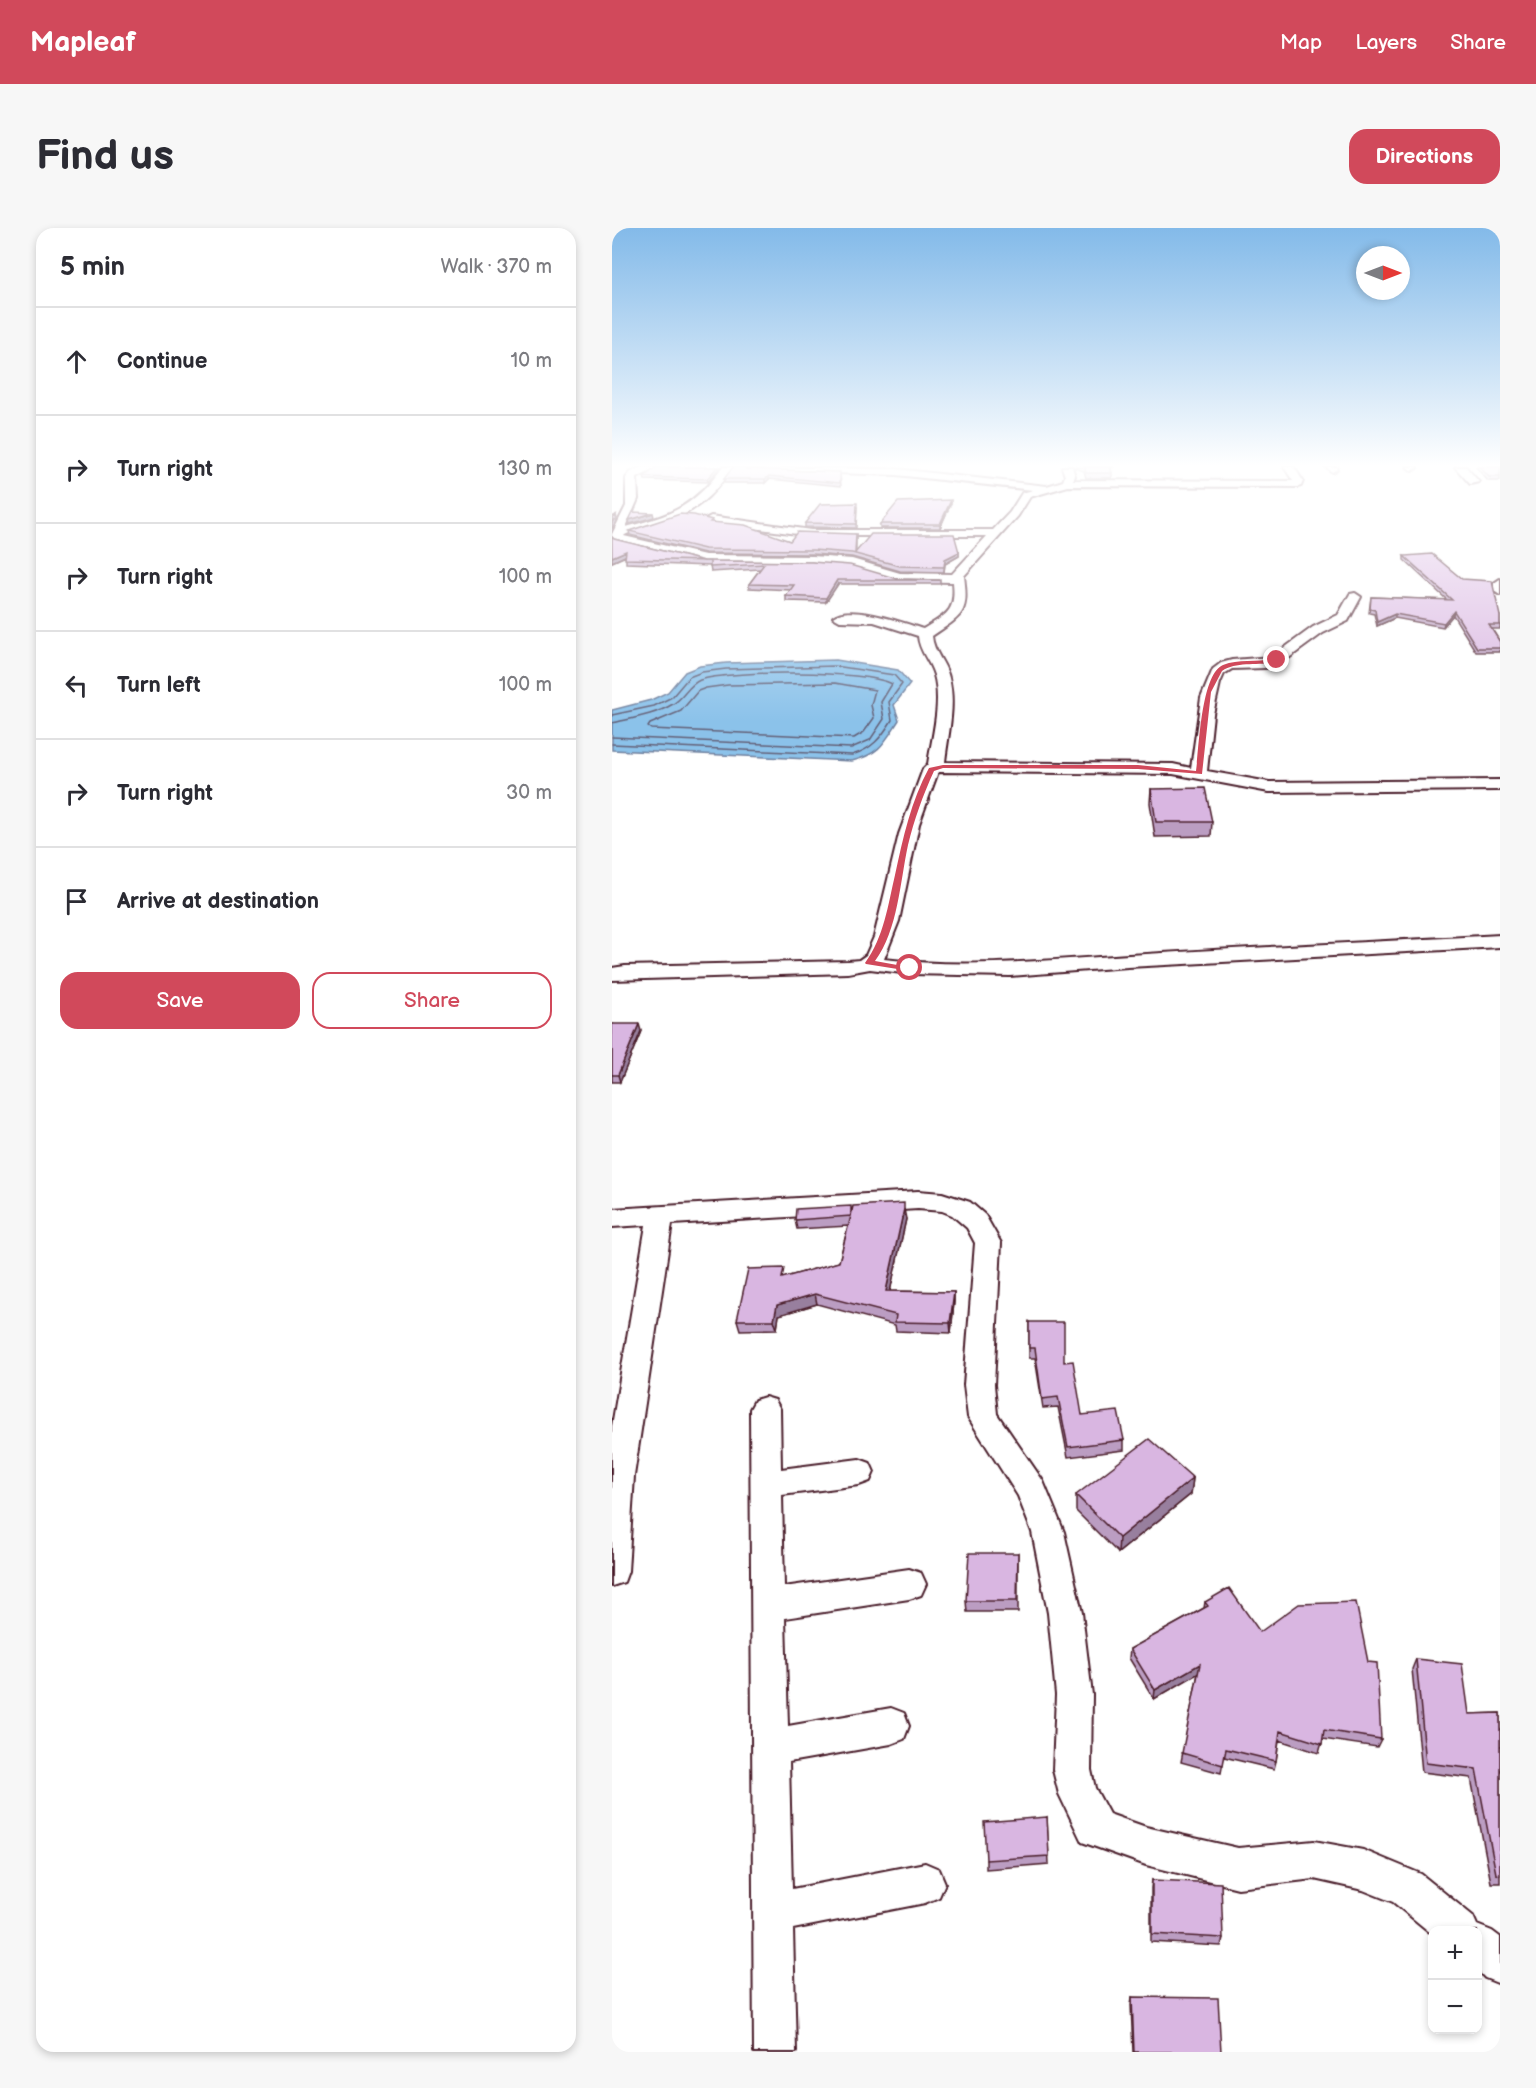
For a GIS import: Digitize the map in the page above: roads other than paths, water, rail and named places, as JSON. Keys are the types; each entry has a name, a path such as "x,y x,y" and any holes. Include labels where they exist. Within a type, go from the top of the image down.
{"street":[{"path":"676,552 705,559 822,560 852,563 899,577 957,578"},
{"path":"957,578 979,552"},
{"path":"925,634 950,618 958,608 961,600 957,578"},
{"path":"1500,583 1500,591"},
{"path":"1199,773 1208,692 1220,670 1234,665 1266,664 1277,660 1318,630 1343,618 1355,597"},
{"path":"840,617 875,618 925,634"},
{"path":"925,634 925,642 937,661 945,695 936,767"},
{"path":"869,963 879,950 889,919 905,842 920,795 931,769 936,767 1138,767 1199,773 1269,787 1500,785"},
{"path":"612,974 848,967 869,963 910,968 1010,970 1128,961 1500,941"},
{"path":"612,1218 918,1200 943,1201 972,1214 981,1226 988,1243 979,1385 983,1418 1032,1491 1048,1532 1065,1613 1074,1695 1072,1770 1081,1802 1096,1828 1146,1846 1238,1868 1314,1860 1363,1870 1407,1888 1455,1926"},
{"path":"612,1571 619,1476 660,1216"},
{"path":"765,1409 775,2052"},
{"path":"766,1484 859,1472"},
{"path":"768,1605 909,1584"},
{"path":"770,1747 891,1726"},
{"path":"773,1912 925,1883"},
{"path":"1482,1948 1500,1963"}],"water":[{"path":"836,660 898,670 910,684 894,705 899,720 880,746 869,755 852,761 612,750 612,710 651,700 668,692 685,672 700,666 726,663"}]}
